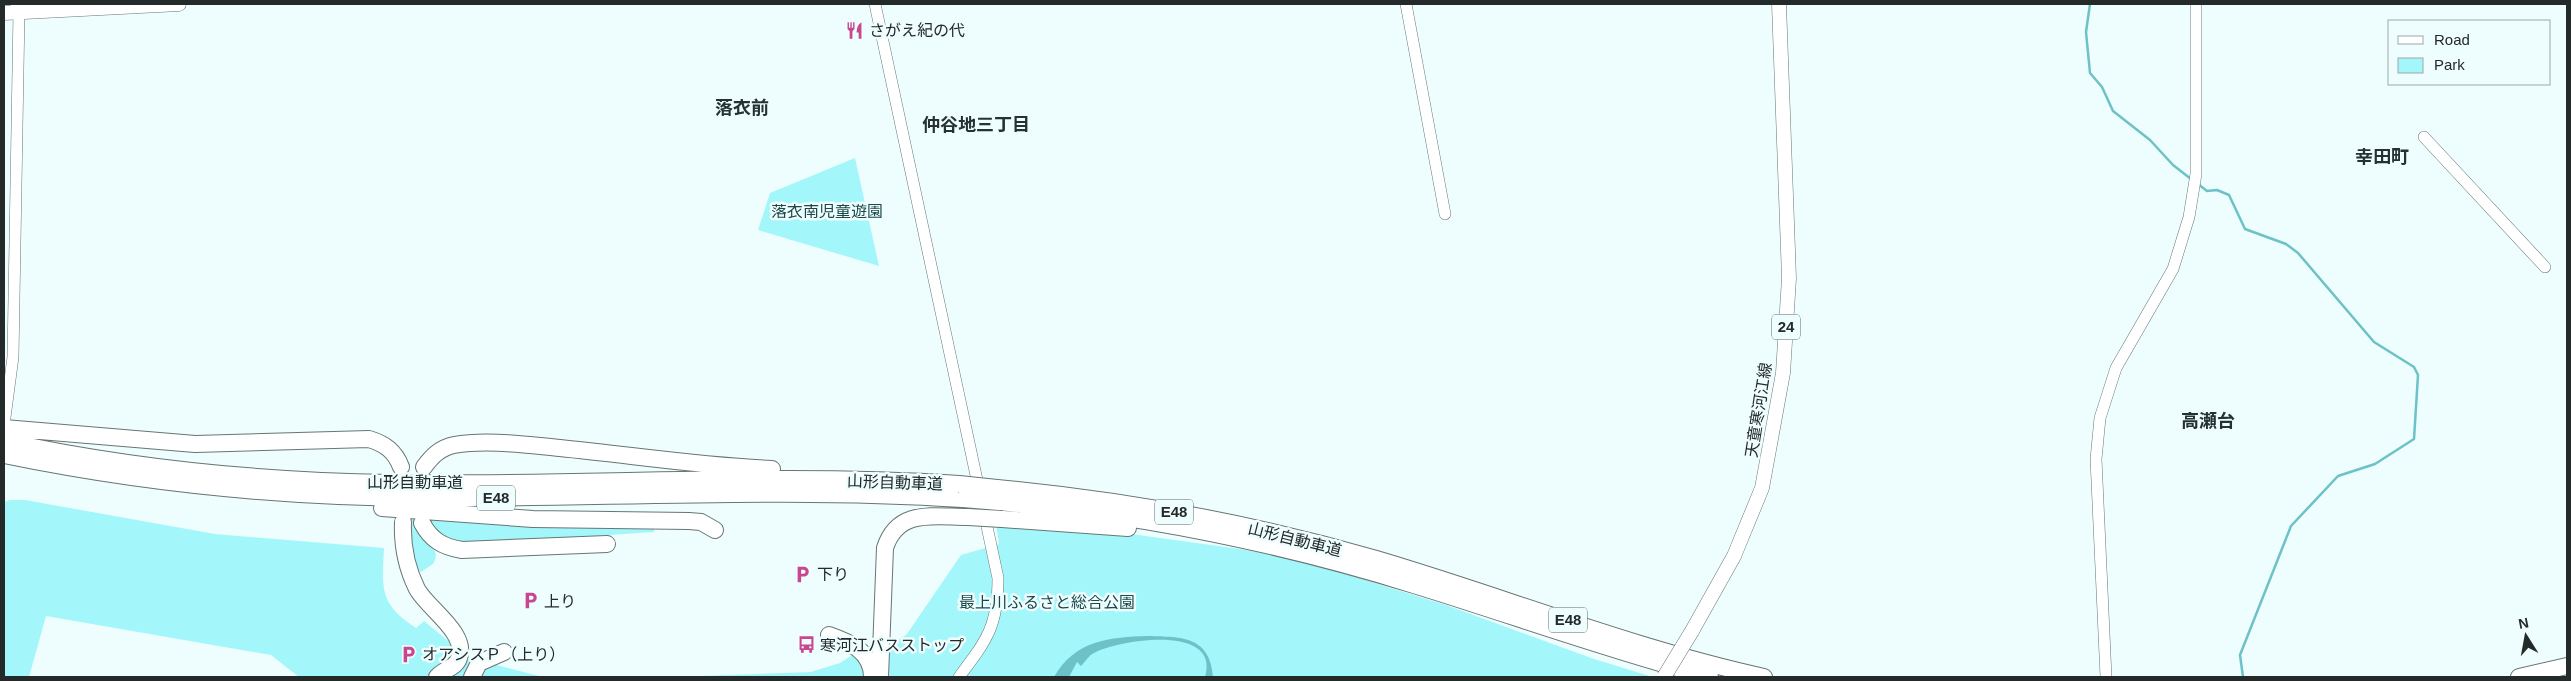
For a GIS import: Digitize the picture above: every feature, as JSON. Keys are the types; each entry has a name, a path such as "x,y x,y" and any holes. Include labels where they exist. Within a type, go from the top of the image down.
{"highway":[{"path":"4,427 32,446 369,439 386,446 393,452 401,467"},
{"name":"山形自動車道","path":"4,441 157,466 272,478 361,482 869,480 961,492 1138,506 1208,518 1694,661 1764,677"},
{"path":"424,467 444,448 462,444 481,444 590,451 721,467 911,476 961,492"},
{"name":"山形自動車道","path":"4,455 32,446 136,478 274,492 415,498 784,492 961,492"},
{"path":"191,485 229,494 533,519 701,522 715,530"},
{"name":"山形自動車道","path":"998,495 1350,559"},
{"path":"880,677 885,548 888,537 900,524 915,517 968,517 1133,528 1256,543"},
{"path":"403,522 403,549 413,581 425,600 455,632 460,646 460,654 455,665 437,677"},
{"path":"422,523 434,540 442,545 462,550 607,544"},
{"name":"山形自動車道","path":"1375,566 1710,677"},
{"path":"829,635 858,648 869,664 872,677"},
{"path":"472,677 479,663 504,652"},
{"path":"2519,677 2567,666"}],"main road":[{"path":"4,13 17,8 180,4"},
{"name":"天童寒河江線","path":"1664,677 1734,556 1762,488 1783,373 1789,278 1779,4"}],"street":[{"path":"875,4 998,578 998,599 989,636 959,677"},
{"path":"1406,4 1445,214"},
{"path":"2106,677 2096,458 2100,418 2116,368 2164,288 2175,263 2189,218 2196,174 2196,4"},
{"path":"4,427 12,357 17,8"},
{"path":"2424,137 2545,267"}],"green space":[{"name":"落衣南児童遊園","path":"855,158 879,266 758,230 770,193"},
{"path":"25,500 215,534 384,548 383,585 385,594 395,611 404,619 416,628 424,621 469,658 543,677 299,677 271,655 46,616 29,677 4,677 4,502"},
{"path":"411,517 414,517 422,539 436,553 433,564 421,572 418,571 408,540"},
{"path":"427,518 654,528 654,532 459,545 447,543"},
{"name":"最上川ふるさと総合公園","path":"996,525 1095,529 1240,549 1300,560 1446,605 1594,659 1653,677 673,677 811,672 840,663 854,654 893,643 906,635 961,555 999,544"}],"shaded area":[{"path":"1148,636 1183,639 1200,646 1211,664 1213,677 1205,677 1206,660 1198,649 1184,642 1145,640 1125,643 1092,654 1081,666 1077,662 1069,677 1054,677 1072,655 1083,648 1107,640"}],"waterway":[{"path":"2090,4 2086,32 2090,73 2102,87 2113,111 2150,140 2173,165 2191,179"},
{"path":"2198,184 2207,191 2217,190 2229,195 2245,229 2286,244 2298,253 2374,342 2414,367 2418,375 2414,439 2375,464 2338,476 2291,526 2240,655 2243,677"}],"place":[{"name":"さがえ紀の代","path":"855,30"},
{"name":"下り","path":"803,574"},
{"name":"上り","path":"530,601"},
{"name":"寒河江バスストップ","path":"806,645"},
{"name":"オアシスＰ（上り）","path":"408,654"}],"district":[{"name":"落衣前","path":"742,108"},
{"name":"仲谷地三丁目","path":"976,125"},
{"name":"幸田町","path":"2382,157"},
{"name":"高瀬台","path":"2208,421"}]}
